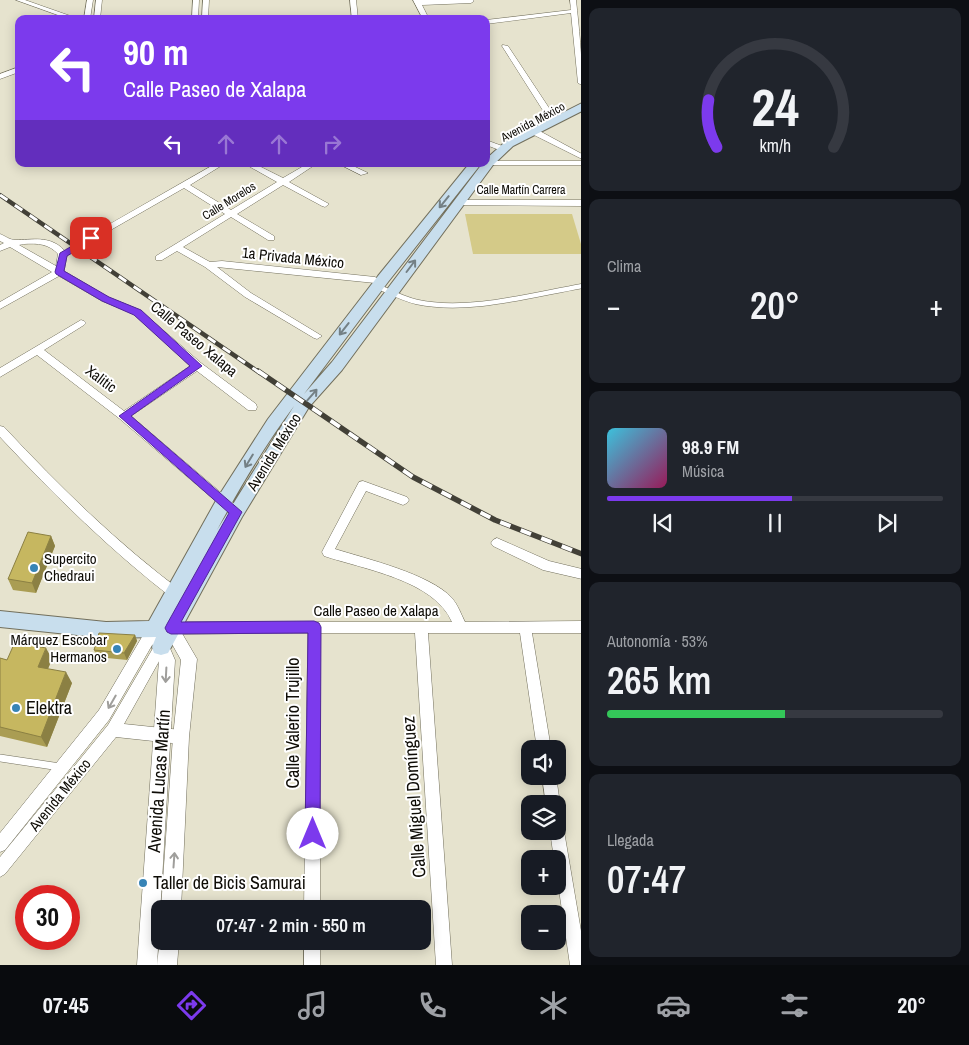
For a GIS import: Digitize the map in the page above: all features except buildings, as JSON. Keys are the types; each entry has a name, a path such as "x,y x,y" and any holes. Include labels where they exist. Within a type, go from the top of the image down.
{"main road":[{"name":"Avenida México","path":"490,152 581,97"},
{"name":"Avenida México","path":"490,152 534,131 550,117 581,106"},
{"name":"Avenida México","path":"163,629 230,507 272,423 376,283 476,167"},
{"name":"Avenida México","path":"230,507 304,404 337,366 460,203 480,167"},
{"path":"321,359 337,366"},
{"path":"0,619 106,630 163,629"}],"street":[{"path":"19,0 64,15"},
{"path":"87,15 90,0"},
{"path":"97,15 99,0"},
{"path":"195,15 196,0"},
{"path":"205,15 206,0"},
{"path":"353,0 355,15"},
{"path":"424,15 417,2 471,0"},
{"path":"573,0 581,73"},
{"path":"490,22 575,11"},
{"path":"505,46 550,117"},
{"path":"0,77 15,71"},
{"path":"534,131 581,155"},
{"path":"490,153 581,163"},
{"path":"0,306 59,272 63,254 215,167"},
{"path":"255,167 325,204"},
{"name":"Calle Morelos","path":"159,258 307,167"},
{"path":"350,167 364,173"},
{"path":"184,185 271,238"},
{"name":"Calle Martín Carrera","path":"460,203 581,203"},
{"name":"Calle Paseo Xalapa","path":"0,236 4,246 59,272 105,299 137,312 197,366 252,407"},
{"path":"4,246 42,242 54,246 63,254"},
{"path":"178,247 208,265 248,295 317,336"},
{"name":"1a Privada México","path":"208,265 222,264 376,283"},
{"path":"0,373 80,323"},
{"name":"Xalitic","path":"37,350 124,416 230,507"},
{"path":"124,416 197,366"},
{"path":"0,432 71,504 116,546 181,597"},
{"path":"403,500 363,485 328,552 416,582 433,591 446,600 453,609 461,627"},
{"path":"497,543 547,566 581,574"},
{"name":"Calle Valerio Trujillo","path":"312,900 314,627"},
{"name":"Calle Miguel Domínguez","path":"421,627 444,965"},
{"path":"525,627 543,740"},
{"name":"Calle Paseo de Xalapa","path":"163,629 581,627"},
{"name":"Avenida Lucas Martín","path":"147,965 167,660 161,647 163,629"},
{"name":"Avenida Lucas Martín","path":"163,629 189,659 181,737 172,900"},
{"name":"Avenida México","path":"0,845 104,715 163,629"},
{"name":"Avenida México","path":"0,869 113,730 161,647"},
{"path":"113,730 181,737"},
{"path":"558,840 578,965"},
{"path":"167,965 168,950"},
{"path":"312,950 312,965"}],"lane":[{"path":"376,283 392,293 409,300 439,304 486,302 581,286"},
{"path":"0,758 63,767"}],"shaded area":[{"path":"465,214 572,214 581,244 581,254 473,254"}],"railway":[{"path":"0,195 260,373"},
{"path":"258,371 413,477 495,520 581,554"}],"place":[{"name":"Supercito Chedraui","path":"34,568"},
{"name":"Márquez Escobar Hermanos","path":"117,649"},
{"name":"Elektra","path":"16,708"},
{"name":"Taller de Bicis Samurai","path":"143,883"}],"route":[{"path":"91,238 63,254 59,272 105,299 137,312 197,366 124,416 236,512 171,628 314,627 313,834"}]}
